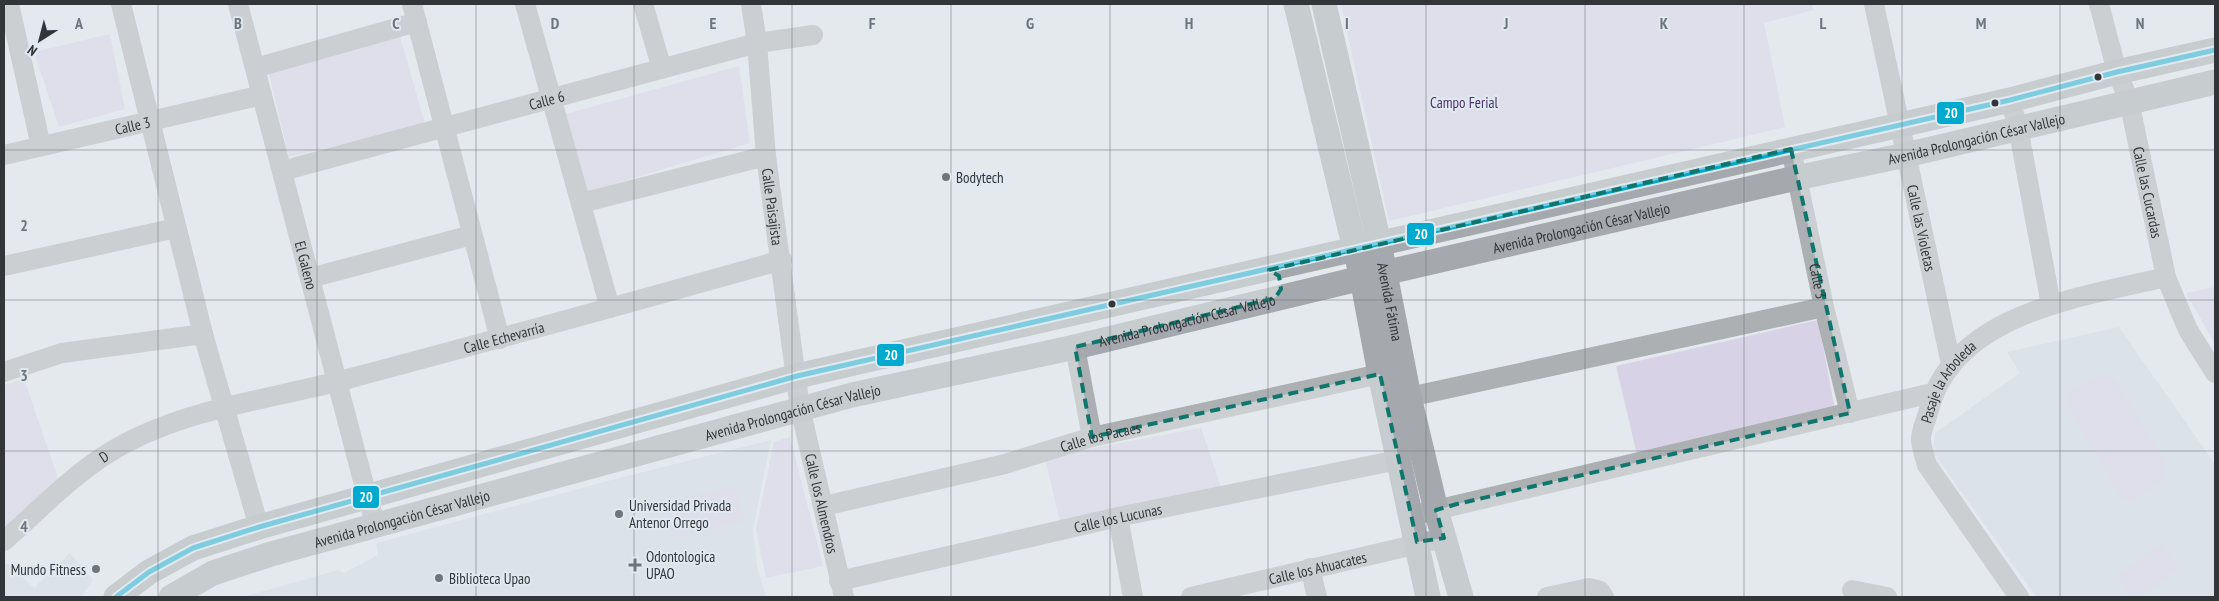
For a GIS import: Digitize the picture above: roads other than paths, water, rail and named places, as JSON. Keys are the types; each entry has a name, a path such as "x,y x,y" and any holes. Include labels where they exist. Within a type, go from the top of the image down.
{"main road":[{"name":"Avenida Fátima","path":"1296,4 1354,250 1373,275 1409,397 1436,510 1461,597"},
{"name":"Avenida Fátima","path":"1324,4 1380,243 1373,275 1380,374 1428,597"},
{"name":"Avenida Prolongación César Vallejo","path":"116,597 149,572 193,548 259,526 798,376 2010,100 2117,72 2215,50"},
{"name":"Avenida Prolongación César Vallejo","path":"171,597 221,570 271,554 800,408 1075,347 1373,275 1796,178 1906,155 2215,82"},
{"path":"1269,270 1279,276 1281,290 1275,298"},
{"path":"946,343 935,360 938,366 949,374"},
{"path":"852,395 857,386 890,380 896,375 900,365 900,352"}],"street":[{"path":"9,4 9,29 41,146"},
{"path":"121,4 203,334 259,526"},
{"name":"El Galeno","path":"238,4 376,526"},
{"path":"525,4 610,308"},
{"path":"643,4 662,69"},
{"name":"Calle Paisajista","path":"752,4 758,43 766,156 798,376 800,408"},
{"name":"Calle las Violetas","path":"1876,4 1951,364"},
{"name":"Calle las Cucardas","path":"2100,4 2117,72 2129,101 2166,277 2188,330 2215,373"},
{"path":"255,68 415,13 500,339"},
{"name":"Calle 6","path":"282,171 758,43 813,35"},
{"name":"Calle 3","path":"4,155 262,95"},
{"path":"2010,100 2018,127 2051,305"},
{"name":"Calle 3","path":"1791,149 1824,307 1850,413"},
{"path":"581,203 766,156"},
{"path":"4,266 176,228"},
{"path":"310,278 472,235"},
{"name":"Calle Echevarría","path":"225,407 337,382 500,339 782,260"},
{"name":"Pasaje la Arboleda","path":"2019,597 1927,465 1921,439 1932,393 1951,364 1994,330 2018,317 2051,305 2166,277"},
{"path":"1409,397 1824,307"},
{"path":"4,372 62,353 203,334"},
{"path":"1075,347 1092,437"},
{"name":"Calle los Pacaes","path":"824,506 1005,464 1092,437 1380,374"},
{"path":"1411,516 1932,393"},
{"name":"D","path":"4,541 107,454 161,427 225,407"},
{"name":"Calle los Almendros","path":"800,408 842,589"},
{"name":"Calle los Lucunas","path":"842,589 1118,517 1398,460"},
{"path":"1118,517 1134,597"},
{"name":"Calle los Ahuacates","path":"1197,597 1417,542 1444,538"},
{"path":"1310,568 1317,597"},
{"path":"1546,597 1589,588 1600,591 1604,597"},
{"path":"1852,590 1887,597"}],"place":[{"name":"Bodytech","path":"946,177"},
{"name":"Universidad Privada Antenor Orrego","path":"619,514"},
{"name":"Odontologica UPAO","path":"635,565"},
{"name":"Mundo Fitness","path":"96,569"},
{"name":"Biblioteca Upao","path":"439,578"}],"park label":[{"name":"Campo Ferial","path":"1464,102"}]}
